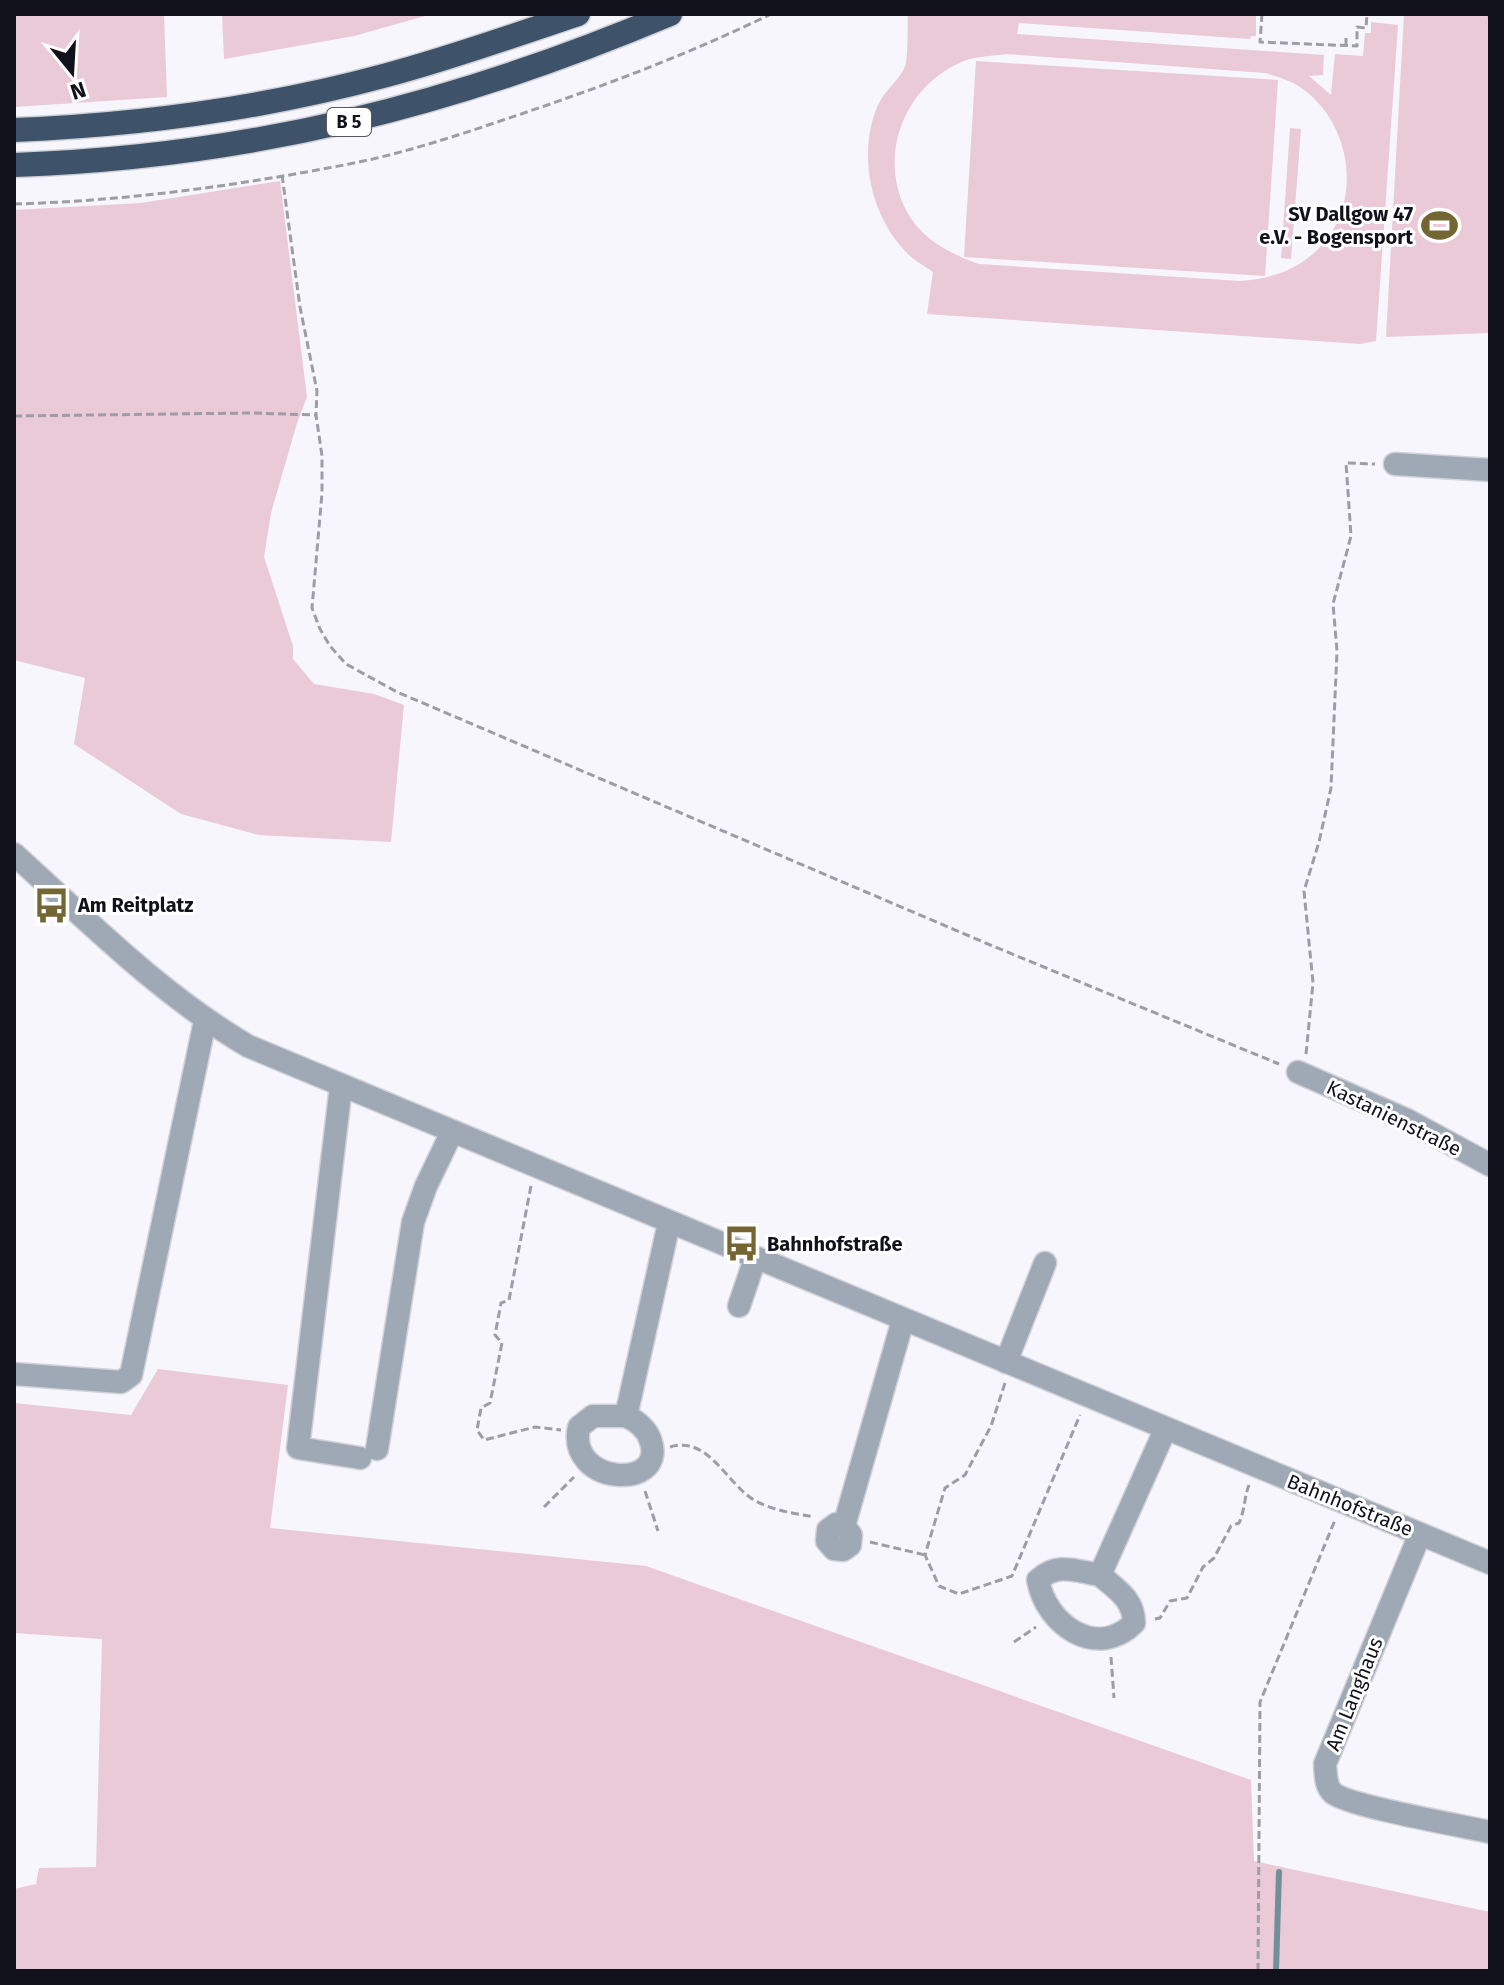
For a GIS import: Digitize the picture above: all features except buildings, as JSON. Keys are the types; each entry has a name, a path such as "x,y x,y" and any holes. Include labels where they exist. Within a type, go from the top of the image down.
{"highway":[{"name":"B 5","path":"14,130 108,124 233,108 312,93 387,75 578,14"},
{"name":"B 5","path":"14,165 174,153 246,144 333,126 422,103 530,69 670,14"}],"street":[{"path":"1395,464 1490,470"},
{"name":"Bahnhofstraße","path":"15,857 115,948 205,1021 248,1046 1490,1563"},
{"path":"14,1374 121,1382 131,1375 205,1021"},
{"name":"Kastanienstraße","path":"1298,1072 1407,1120 1490,1165"},
{"path":"341,1086 298,1448 368,1454 413,1222 452,1132"},
{"path":"626,1416 669,1223"},
{"path":"739,1306 755,1259"},
{"path":"1008,1363 1045,1263"},
{"path":"841,1532 903,1320"},
{"path":"593,1416 626,1416 636,1420 650,1436 653,1456 642,1472 624,1476 594,1468 576,1442 579,1427 593,1416"},
{"path":"1100,1575 1165,1430"},
{"name":"Am Langhaus","path":"1420,1534 1325,1764 1327,1785 1334,1794 1357,1802 1490,1832"},
{"path":"1059,1568 1100,1575 1129,1601 1134,1611 1134,1623 1124,1633 1089,1637 1072,1631 1052,1615 1041,1597 1038,1580 1048,1572 1059,1568"}],"path":[{"path":"14,204 82,202 225,185 347,165 467,132 600,88 771,14"},
{"path":"1262,14 1260,42 1346,46 1357,46 1357,27 1366,28 1367,14"},
{"path":"1489,14 1490,24"},
{"path":"1346,35 1346,46"},
{"path":"282,175 300,307 317,391 316,415 322,456 322,493 312,608 330,646 346,664 397,692 829,877 1298,1072 1306,1055 1313,983 1304,891 1331,788 1337,651 1333,604 1351,536 1346,463 1395,464"},
{"path":"14,416 316,415"},
{"path":"535,1167 509,1300 501,1303 495,1335 502,1343 490,1403 481,1408 477,1430 484,1440 535,1427 578,1432"},
{"path":"1008,1363 991,1426 965,1475 945,1488 925,1555 939,1586 959,1594 1012,1576 1088,1397"},
{"path":"658,1531 644,1487 653,1456 677,1444 696,1447 754,1500 774,1509 819,1518 841,1532 858,1538 925,1555"},
{"path":"544,1507 588,1463"},
{"path":"1134,1623 1160,1618 1170,1601 1187,1598 1203,1567 1214,1558 1231,1526 1239,1523 1245,1510 1244,1498 1257,1467"},
{"path":"1258,1971 1260,1702 1342,1501"},
{"path":"1014,1642 1052,1615"},
{"path":"1110,1637 1114,1698"}],"shaded area":[{"path":"14,14 164,14 167,97 14,107"},
{"path":"222,14 432,14 354,36 224,59"},
{"path":"908,14 1256,14 1256,36 1250,39 1019,23 1017,34 1324,55 1323,75 1309,76 1331,95 1335,54 1363,56 1365,33 1371,33 1371,22 1398,25 1376,341 1360,344 927,314 933,272 908,254 885,223 871,186 868,167 868,147 876,110 906,65","holes":["1007,54 1265,73 1295,84 1321,106 1334,125 1346,170 1346,193 1330,235 1306,260 1279,273 1240,281 979,264 947,250 928,237 912,220 898,188 896,144 902,123 926,86 964,61"]},
{"name":"SV Dallgow 47 e.V. - Bogensport","path":"1404,14 1490,14 1490,333 1386,337"},
{"path":"976,61 1278,80 1265,276 964,257"},
{"path":"1290,128 1301,129 1291,259 1281,258"},
{"path":"280,181 307,397 271,513 264,557 293,646 293,659 314,684 374,694 404,705 391,842 259,835 181,814 74,744 85,678 14,660 14,210 141,203"},
{"path":"158,1369 288,1385 270,1528 646,1566 1251,1780 1254,1861 1490,1912 1490,1971 14,1971 14,1889 36,1884 39,1868 96,1867 102,1639 14,1633 14,1403 131,1415"}],"waterway":[{"path":"1276,1971 1279,1872"}],"place":[{"name":"SV Dallgow 47 e.V. - Bogensport","path":"1439,225"},
{"name":"Am Reitplatz","path":"52,905"},
{"name":"Bahnhofstraße","path":"741,1244"}]}
